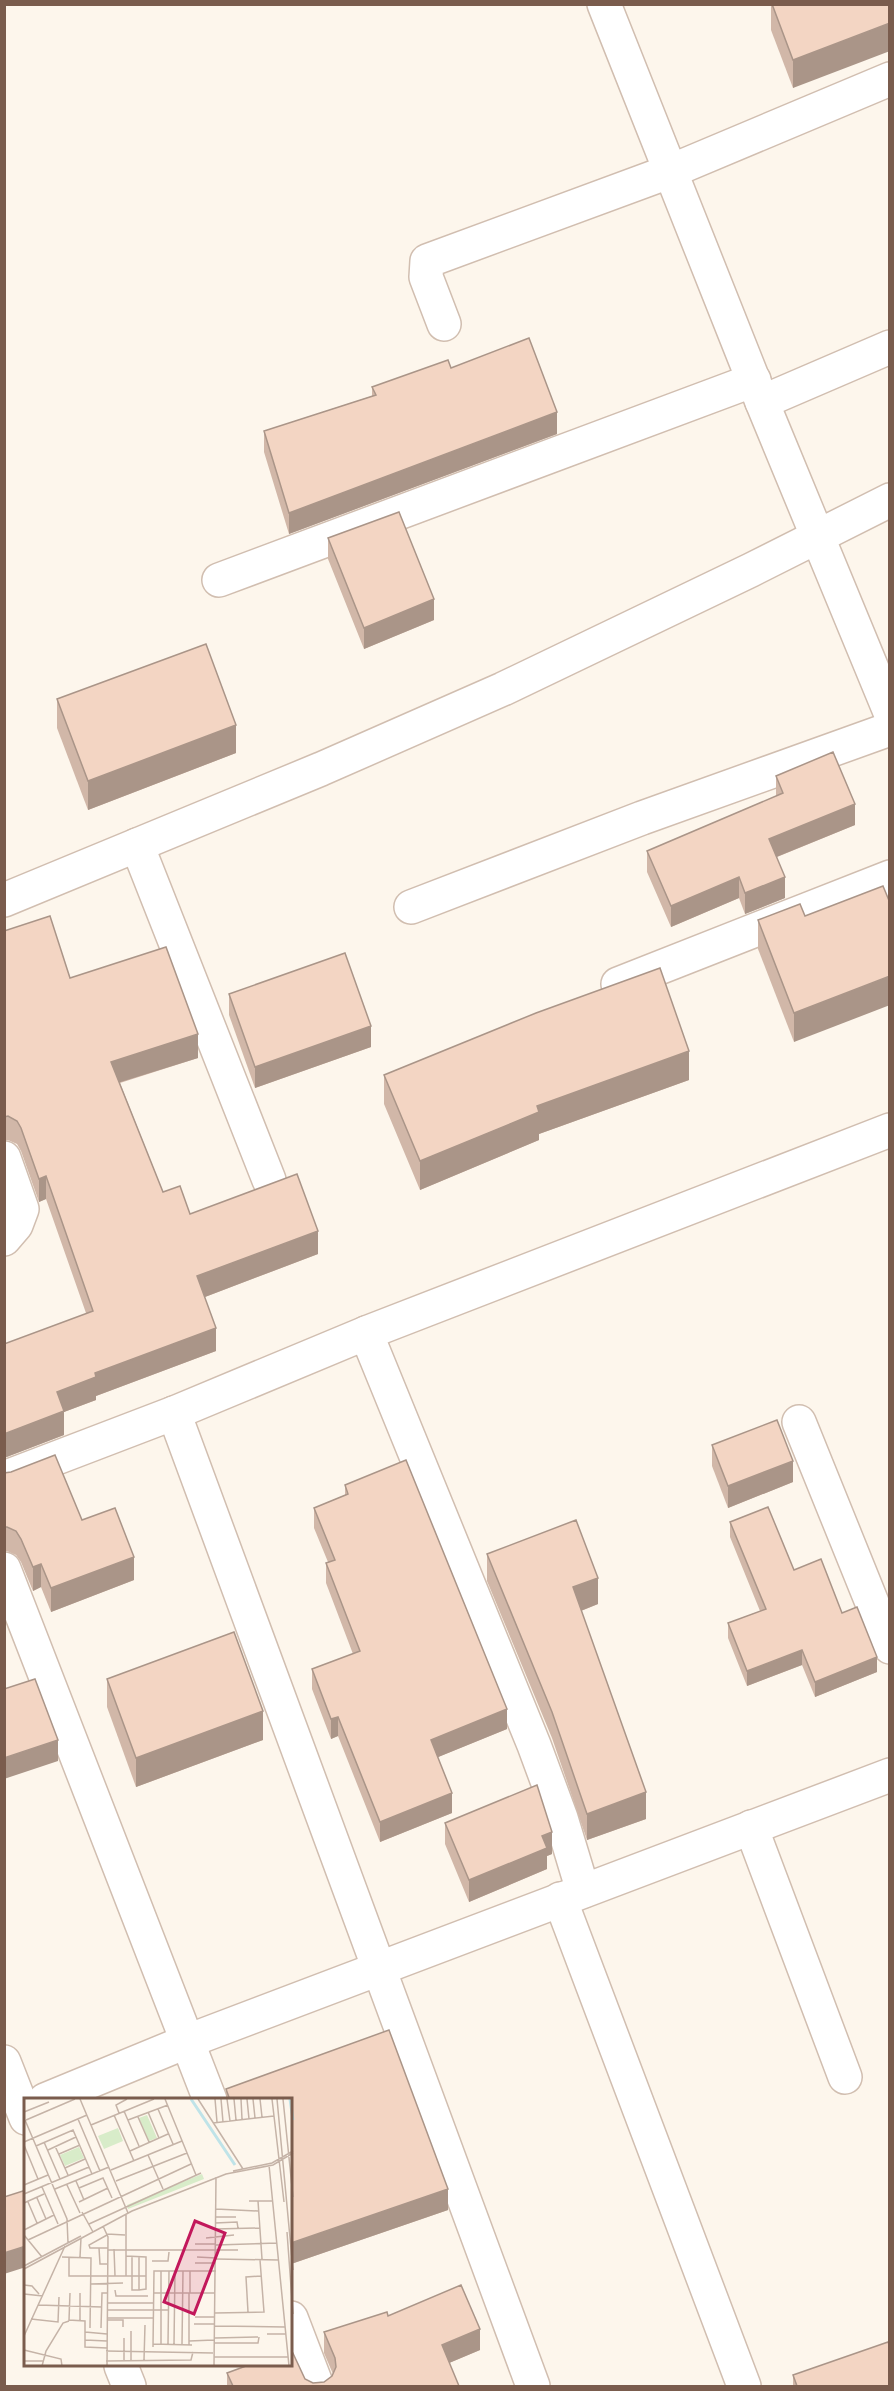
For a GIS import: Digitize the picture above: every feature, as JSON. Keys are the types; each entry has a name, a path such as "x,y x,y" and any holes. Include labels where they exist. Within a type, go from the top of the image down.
{"street":[{"path":"604,4 758,391 890,712"},
{"path":"444,324 426,277 427,261 671,171 890,79"},
{"path":"219,580 890,347"},
{"path":"4,900 321,769 504,689 741,575 890,500"},
{"path":"411,907 642,818 890,729"},
{"path":"137,845 269,1180"},
{"path":"590,995 890,877"},
{"path":"4,1478 174,1413 366,1333 890,1130"},
{"path":"4,1158 22,1209 16,1225 4,1239"},
{"path":"366,1333 534,1745 561,1818 572,1895 744,2386"},
{"path":"174,1413 533,2386"},
{"path":"799,1422 890,1647"},
{"path":"4,1569 209,2098"},
{"path":"53,2098 188,2041 890,1775"},
{"path":"751,1827 845,2077"},
{"path":"4,2062 24,2108"},
{"path":"292,2321 316,2386"},
{"path":"121,2367 129,2386"}],"building":[{"path":"772,4 890,4 890,23 793,60"},
{"path":"529,338 557,412 289,513 264,431 376,395 372,387 448,360 451,368"},
{"path":"399,512 434,599 364,628 328,538"},
{"path":"206,644 236,725 88,781 57,699"},
{"path":"833,752 855,804 769,839 785,877 745,893 739,877 671,906 647,851 783,793 776,776"},
{"path":"883,886 890,903 890,976 794,1013 758,920 800,904 805,916"},
{"path":"50,916 70,978 166,947 198,1034 111,1062 163,1192 180,1186 190,1214 297,1174 318,1231 197,1276 216,1328 95,1373 96,1377 57,1392 64,1411 4,1434 4,1344 93,1311 46,1176 39,1179 17,1121 8,1116 4,1117 4,931"},
{"path":"345,953 371,1026 255,1067 229,994"},
{"path":"660,968 689,1051 537,1106 539,1112 420,1161 384,1075 536,1013"},
{"path":"777,1420 793,1461 728,1486 712,1445"},
{"path":"55,1455 82,1520 115,1508 134,1557 51,1588 41,1564 33,1567 16,1531 4,1527 4,1473"},
{"path":"406,1460 507,1709 431,1740 452,1793 380,1822 338,1717 331,1719 312,1669 360,1651 326,1563 335,1560 314,1508 348,1494 345,1485"},
{"path":"768,1507 794,1570 821,1559 842,1613 857,1607 877,1657 815,1682 802,1650 747,1671 728,1623 766,1609 730,1522"},
{"path":"576,1520 598,1578 573,1587 646,1792 587,1814 552,1712 487,1554"},
{"path":"234,1632 263,1711 136,1758 107,1679"},
{"path":"35,1679 58,1740 4,1758 4,1689"},
{"path":"537,1785 552,1832 542,1836 547,1848 469,1880 445,1823"},
{"path":"389,2030 448,2189 292,2243 292,2098 229,2098 226,2089"},
{"path":"24,2191 24,2247 4,2253 4,2197"},
{"path":"461,2285 480,2329 442,2345 459,2386 233,2386 227,2373 243,2367 292,2367 292,2351 305,2379 313,2383 324,2382 332,2376 336,2367 335,2358 324,2332 387,2312 388,2316"},
{"path":"888,2342 890,2386 797,2386 793,2375"}]}
